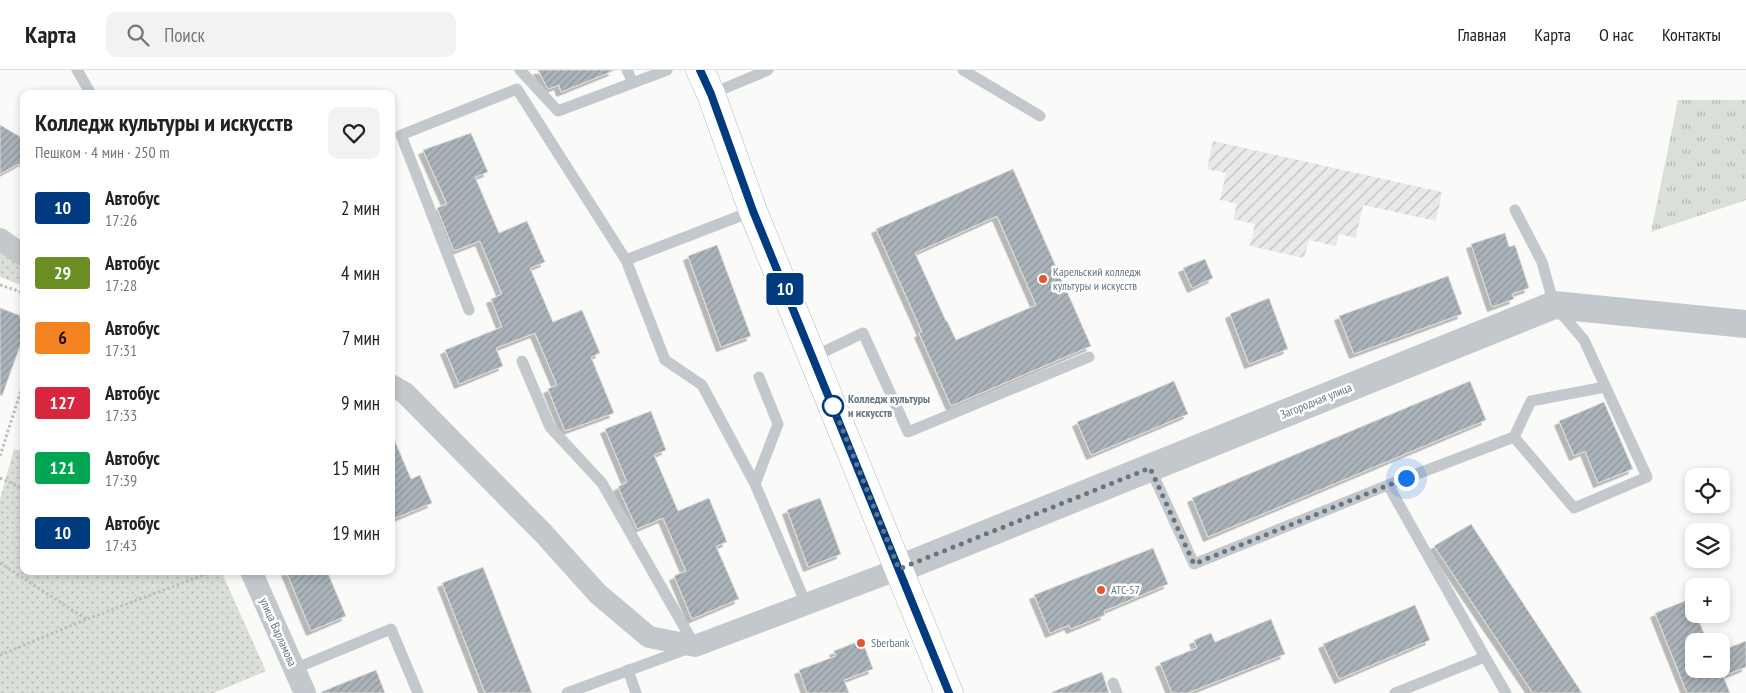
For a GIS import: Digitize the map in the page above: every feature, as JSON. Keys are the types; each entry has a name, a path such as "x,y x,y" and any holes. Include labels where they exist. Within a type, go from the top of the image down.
{"main road":[{"path":"706,82 753,211 949,693"}],"street":[{"path":"0,239 20,253"},
{"name":"Загородная улица","path":"899,569 1554,305 1746,324"},
{"path":"395,387 405,393 544,534 598,594 649,637 695,646 899,569"},
{"name":"улица Варламова","path":"253,575 305,693"}],"lane":[{"path":"77,70 89,90"},
{"path":"520,70 558,111 667,70"},
{"path":"627,70 633,83"},
{"path":"706,82 768,70"},
{"path":"962,70 1040,116"},
{"path":"469,310 401,135 517,89 626,260 664,360 702,384 755,484 806,604"},
{"path":"1514,437 1574,508 1647,477 1584,340 1554,305 1542,262 1516,210"},
{"path":"626,260 753,211"},
{"path":"813,357 863,333 908,432 1089,357"},
{"path":"522,361 550,427 602,483 695,646 567,693"},
{"path":"755,484 778,424 759,377"},
{"path":"1150,468 1194,564 1388,485 1514,437 1531,402 1605,388"},
{"path":"1388,485 1506,693"},
{"path":"294,669 391,629 418,693"},
{"path":"1395,693 1485,657"},
{"path":"628,670 636,693"}],"path":[{"path":"0,285 20,292"},
{"path":"0,456 20,394"},
{"path":"0,478 20,487"},
{"path":"0,563 86,619"},
{"path":"0,655 86,619 203,575"}],"shaded area":[{"path":"1213,141 1442,192 1436,221 1363,205 1356,238 1339,234 1336,246 1309,240 1304,258 1250,246 1255,224 1233,219 1237,204 1220,200 1226,173 1207,169"}],"green space":[{"path":"1678,100 1746,100 1746,200 1651,232"},
{"path":"0,252 20,268 20,284 0,277"},
{"path":"14,449 20,451 20,575 223,575 266,671 214,693 0,693 0,499"}],"building":[{"path":"538,70 613,71 561,92 559,85 548,89"},
{"path":"0,125 20,137 20,163 0,174"},
{"path":"471,133 488,172 475,177 499,233 527,221 545,262 530,268 553,322 582,310 600,353 591,357 614,413 565,431 548,389 557,385 535,333 496,348 503,366 459,384 445,350 502,327 491,299 502,294 480,241 454,251 437,208 447,204 423,150"},
{"name":"Карельский колледж культуры и искусств","path":"1013,169 1091,346 951,406 919,333 922,332 876,229","holes":["997,216 1036,305 956,340 915,253"]},
{"path":"1505,233 1509,247 1515,245 1529,288 1512,294 1514,299 1492,307 1471,244"},
{"path":"717,245 751,336 721,347 688,256"},
{"path":"1205,259 1213,278 1192,288 1183,268"},
{"path":"1448,276 1462,314 1354,354 1339,316"},
{"path":"1269,298 1288,349 1249,364 1230,314"},
{"path":"0,308 20,316 20,346 2,396 0,395"},
{"path":"1174,381 1188,414 1091,455 1077,422"},
{"path":"1470,381 1486,420 1208,537 1192,498"},
{"path":"1604,402 1633,469 1598,483 1585,451 1574,456 1559,421"},
{"path":"651,411 666,450 654,455 678,511 709,498 727,542 716,546 739,599 692,619 674,576 686,571 663,518 637,529 618,487 627,482 605,429"},
{"path":"395,441 411,479 420,475 432,503 395,518"},
{"path":"820,498 841,554 808,567 787,510"},
{"path":"1471,524 1582,693 1533,693 1434,546"},
{"name":"АТС-57","path":"1153,548 1168,584 1104,611 1105,615 1071,629 1069,625 1050,633 1034,595"},
{"path":"483,567 532,693 485,693 442,583"},
{"path":"288,575 329,575 346,616 311,631"},
{"path":"1685,601 1685,623 1700,623 1704,633 1685,633 1685,678 1724,678 1730,693 1687,693 1655,613"},
{"path":"1415,605 1430,640 1339,679 1323,644"},
{"path":"1271,619 1285,654 1188,693 1172,693 1160,663 1197,648 1194,640 1211,633 1215,642"},
{"path":"862,640 873,669 844,680 849,693 807,693 799,670 836,656 834,651"},
{"path":"1746,641 1746,667 1730,673 1730,647"},
{"path":"376,670 385,693 321,693 321,692"},
{"path":"1102,672 1109,693 1052,693 1052,692"}],"bus line":[{"name":"10","path":"700,70 711,94 753,211 949,693"}],"place":[{"name":"Карельский колледж культуры и искусств","path":"1043,279"},
{"name":"Колледж культуры и искусств","path":"833,406"},
{"name":"АТС-57","path":"1101,590"},
{"name":"Sberbank","path":"861,643"}],"route":[{"path":"833,406 899,569 1150,468 1194,564 1406,478"}]}
